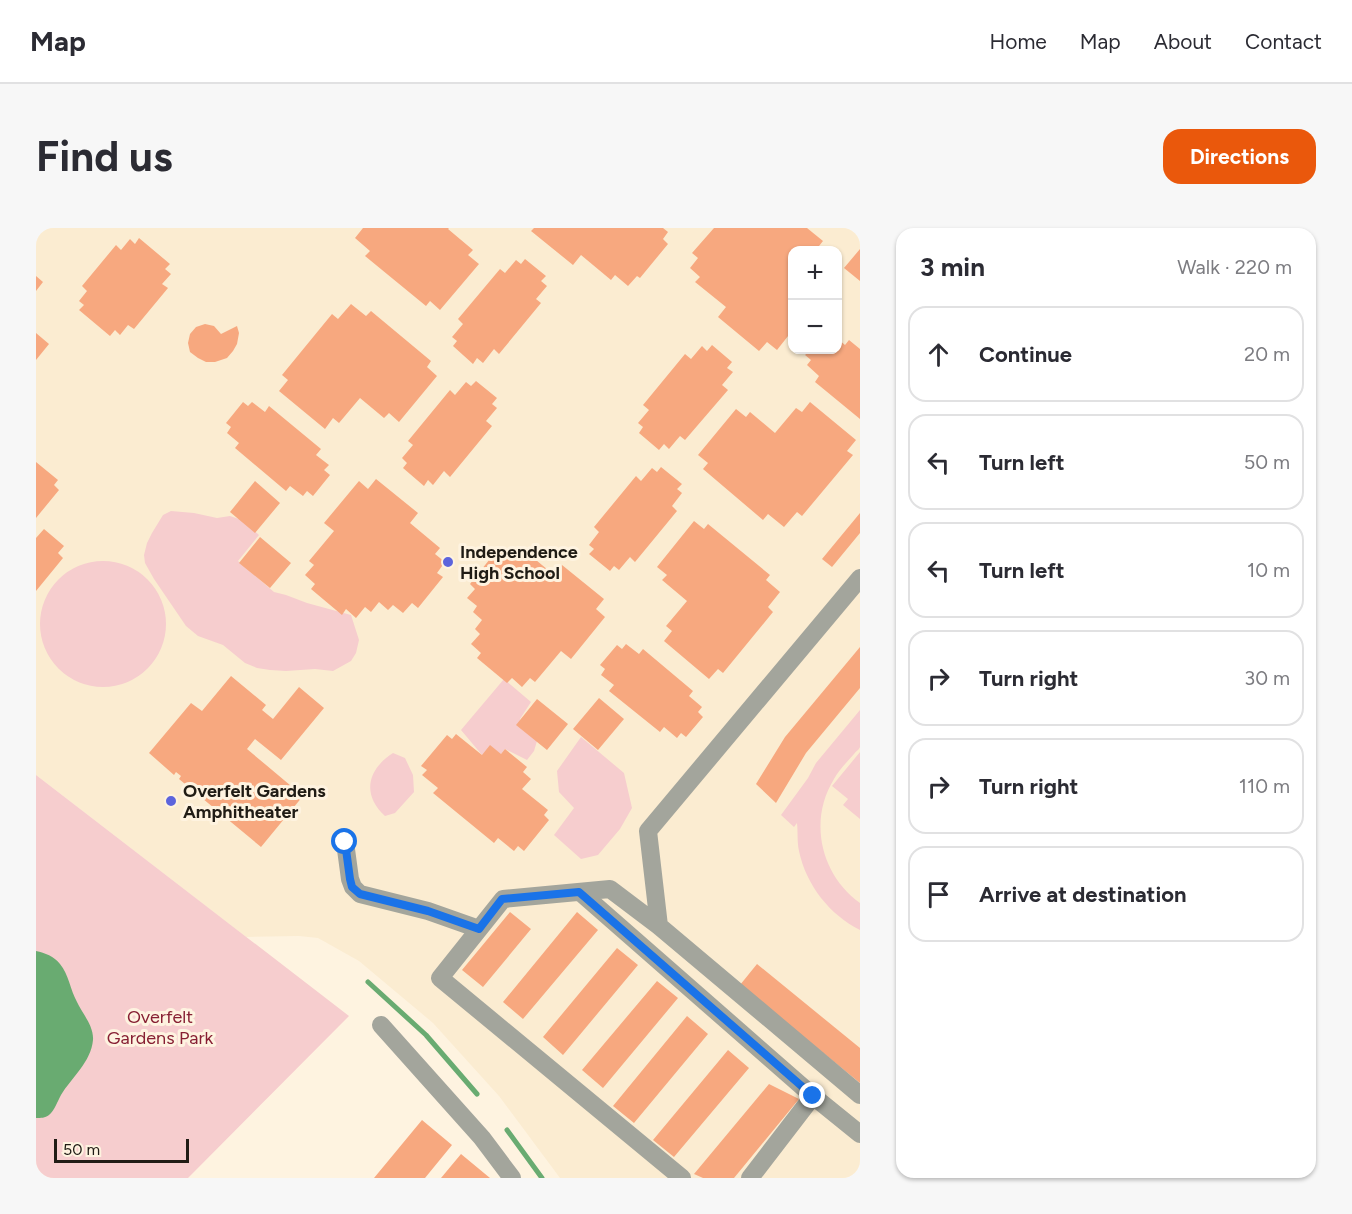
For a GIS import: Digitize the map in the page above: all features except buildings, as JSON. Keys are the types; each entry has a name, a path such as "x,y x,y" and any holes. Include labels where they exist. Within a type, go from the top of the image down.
{"lane":[{"path":"659,926 648,831 860,578"},
{"path":"345,842 352,887 360,894 428,911 479,929"},
{"path":"682,1178 440,978 502,899 610,889 659,926 860,1095"},
{"path":"579,892 813,1096 860,1134"},
{"path":"381,1025 482,1138 512,1178"},
{"path":"750,1178 813,1096"}],"shaded area":[{"name":"Independence High School","path":"36,228 860,228 860,1173 855,1178 560,1178 499,1096 433,1023 359,961 318,938 246,937 36,775"},
{"path":"36,951 52,957 63,968 93,1035 89,1055 61,1095 53,1111 46,1117 38,1118 36,1118"}],"green space":[{"path":"171,511 217,518 230,516 242,520 259,535 238,561 274,592 351,615 359,640 356,653 351,661 333,671 315,669 286,671 257,668 245,663 223,645 198,636 186,626 145,563 144,555 152,533 163,515"},
{"path":"103,561 127,566 147,580 161,600 166,624 161,648 147,668 127,682 103,687 79,682 59,668 45,648 40,624 45,600 59,580 79,566"},
{"path":"504,679 531,702 520,719 521,728 537,741 534,751 527,760 505,749 501,754 482,755 461,730"},
{"path":"860,710 860,747 838,772 826,795 821,829 828,863 836,878 860,903 860,930 829,907 813,887 802,864 797,823 794,827 781,815 816,763"},
{"path":"581,737 624,773 632,808 620,829 598,855 581,859 554,835 574,808 559,792 557,771"},
{"path":"860,752 860,819 843,805 848,799 832,786"},
{"path":"393,753 405,758 413,775 414,792 395,813 385,816 377,808 373,799 370,791 371,782 378,766"},
{"name":"Overfelt Gardens Park","path":"36,775 349,1016 188,1178 36,1178"}],"waterway":[{"path":"368,982 426,1035 477,1094"},
{"path":"507,1130 542,1178"}],"place":[{"name":"Independence High School","path":"448,562"},
{"name":"Overfelt Gardens Amphitheater","path":"171,801"}],"route":[{"path":"345,842 352,887 360,894 428,911 479,929 502,899 579,892 813,1096"}]}
